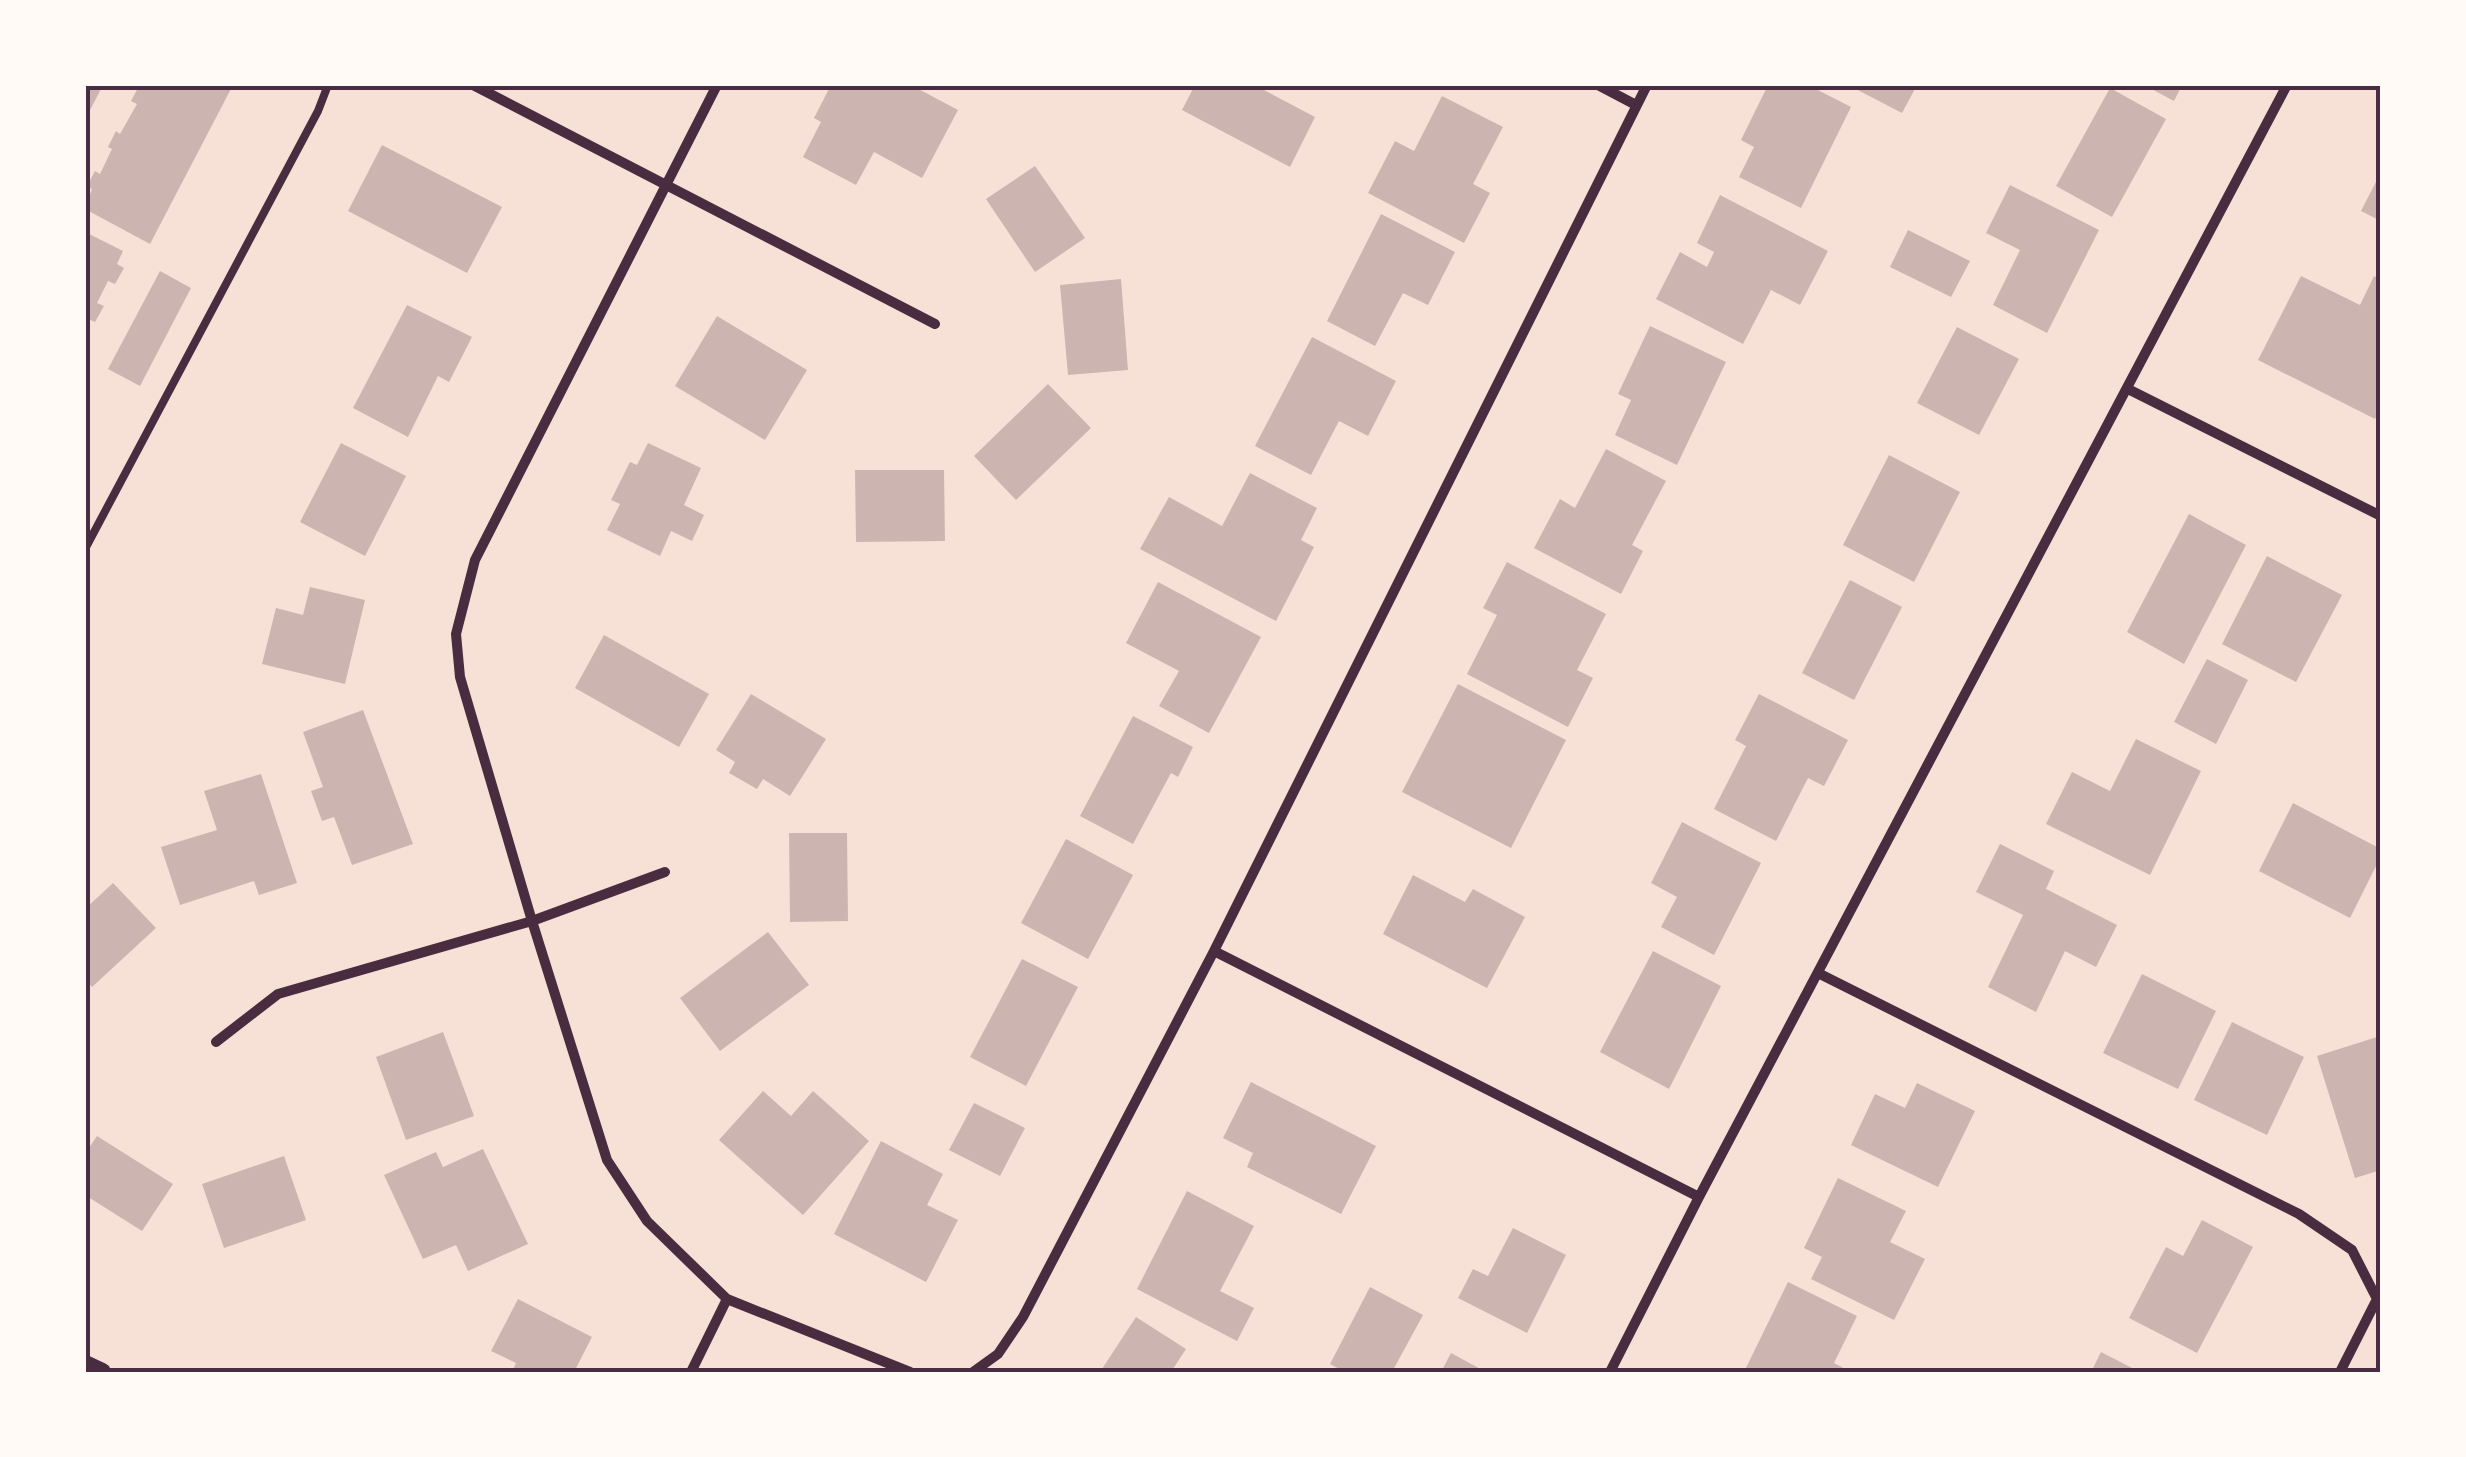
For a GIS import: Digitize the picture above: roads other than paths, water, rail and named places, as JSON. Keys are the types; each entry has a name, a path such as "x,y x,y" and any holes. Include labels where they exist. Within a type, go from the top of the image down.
{"street":[{"path":"473,85 935,324"},
{"path":"718,85 475,560 456,634 460,677 607,1160 647,1221 727,1300 910,1372"},
{"path":"1598,85 1636,105"},
{"path":"973,1372 998,1354 1023,1317 1214,951 1647,85"},
{"path":"1610,1372 1698,1198 2287,85"},
{"path":"2128,389 2381,516"},
{"path":"216,1042 278,994 532,922 664,872"},
{"path":"1214,951 1698,1198"},
{"path":"1818,973 2299,1214 2352,1250 2379,1300 2340,1372"},
{"path":"691,1372 727,1300"},
{"path":"85,1364 102,1372"}],"lane":[{"path":"85,549 328,85"}]}
